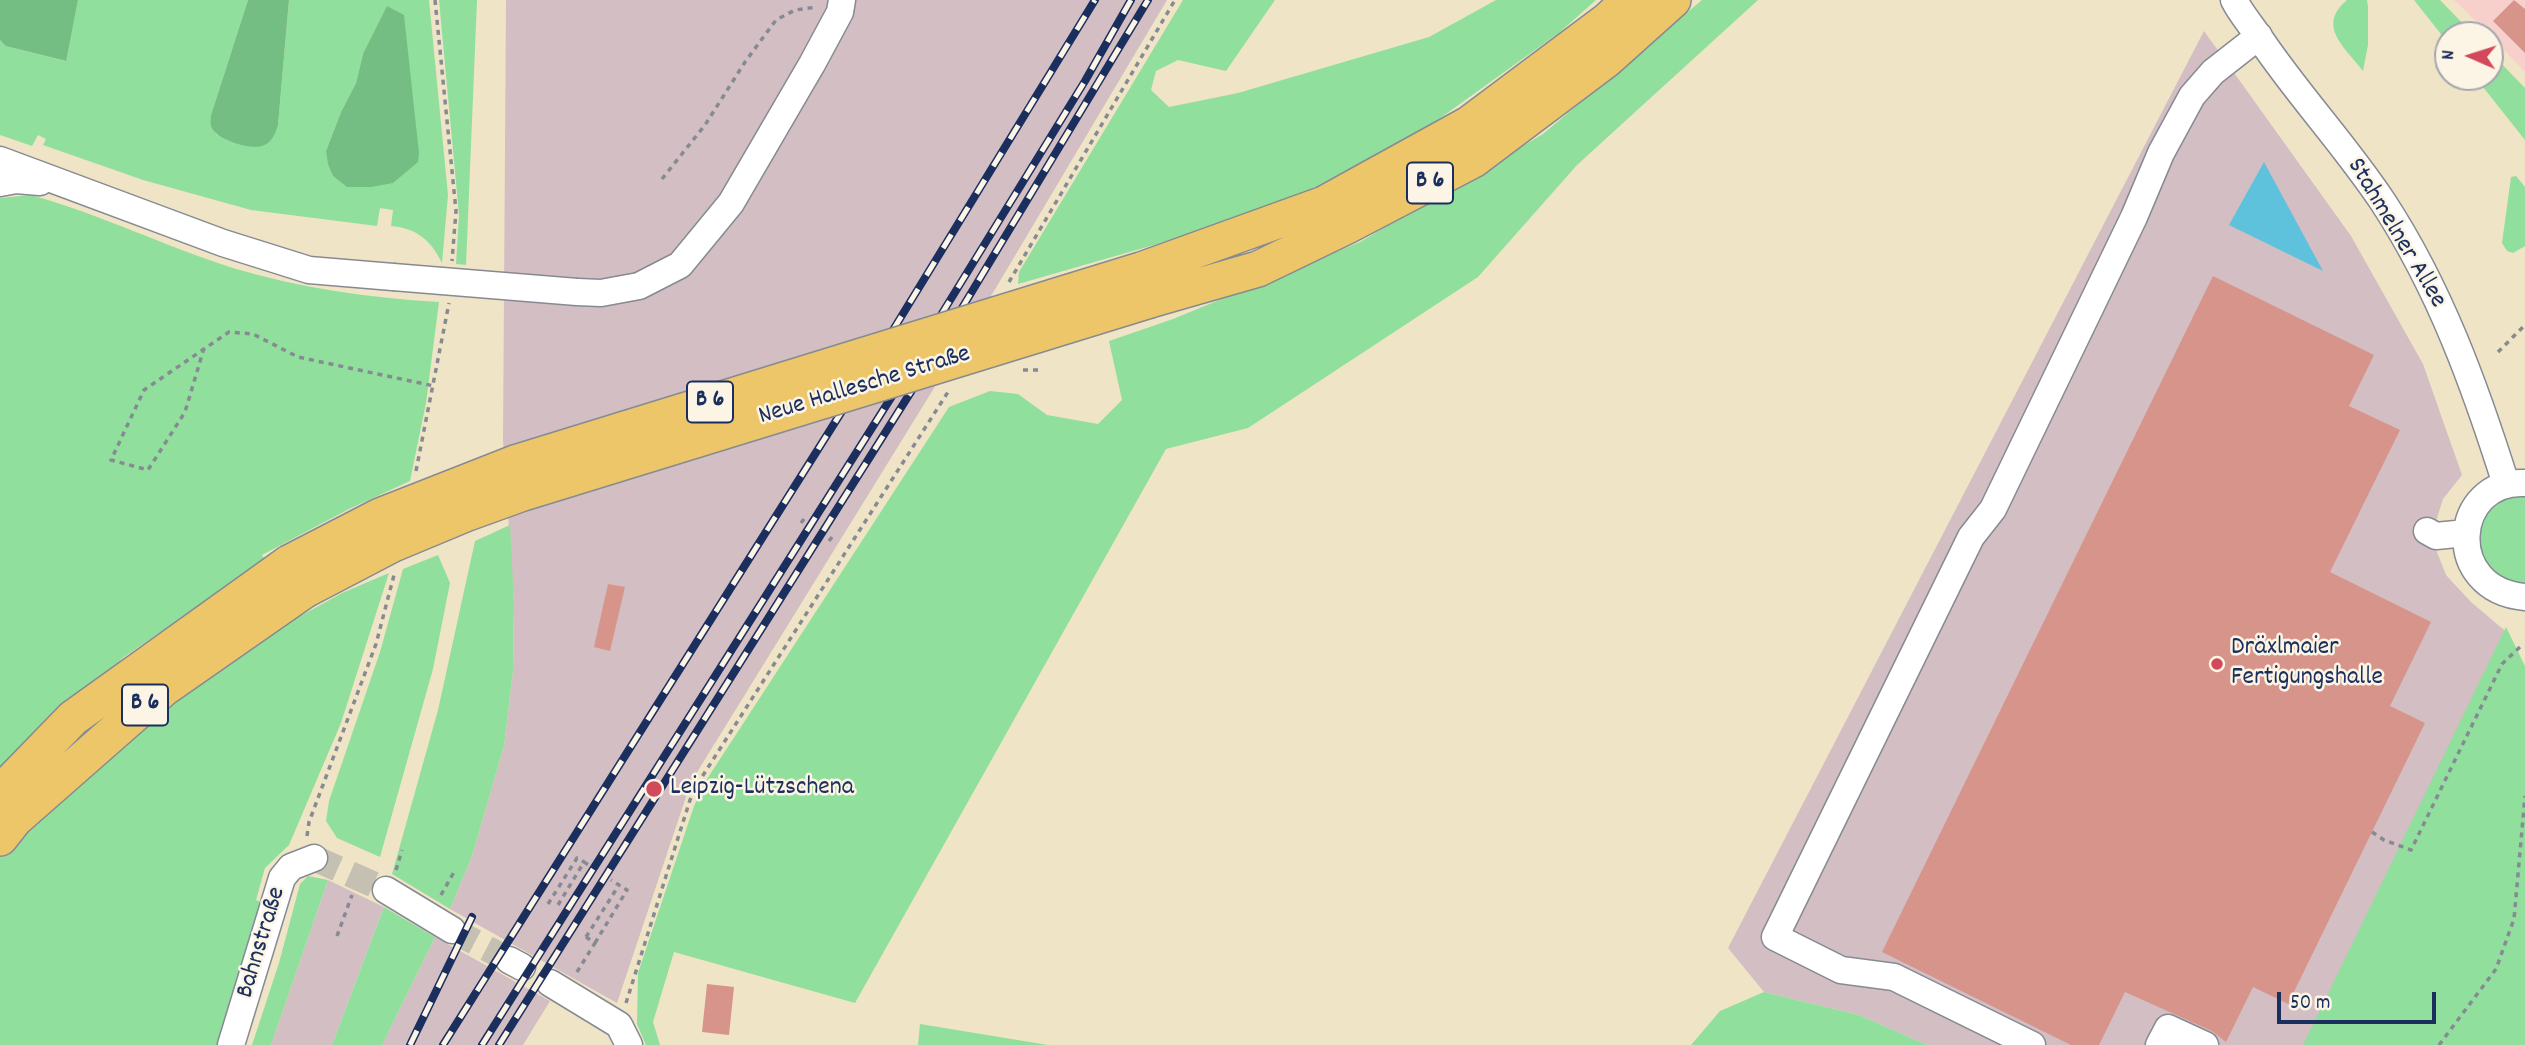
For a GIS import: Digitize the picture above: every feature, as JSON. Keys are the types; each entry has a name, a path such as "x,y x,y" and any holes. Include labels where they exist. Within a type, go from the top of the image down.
{"main road":[{"name":"Neue Hallesche Straße","path":"1146,285 1324,204 1469,124 1608,20 1629,0"},
{"name":"Neue Hallesche Straße","path":"0,793 74,718 297,576 380,516 515,463 1146,285 1258,269 1348,226 1473,160 1606,60 1673,0"},
{"name":"Neue Hallesche Straße","path":"0,838 15,820 163,689 297,576"}],"street":[{"path":"0,160 223,243 309,270 577,292 601,293 639,286 680,265 731,203 812,64 843,4"},
{"name":"Stahmelner Allee","path":"2236,4 2279,66 2376,193 2418,261 2451,329 2516,484 2493,490 2479,502 2468,522 2466,533"},
{"path":"2032,1045 1894,977 1842,970 1775,937 1972,537 1993,509 2134,217 2161,153 2193,96 2213,72 2259,36"},
{"path":"0,183 16,180 66,186"},
{"path":"2427,531 2436,536 2466,533 2468,557 2480,578 2498,591 2525,597"},
{"name":"Bahnstraße","path":"231,1045 282,878 291,867 314,858"},
{"path":"386,890 452,930"},
{"path":"557,987 624,1035"},
{"path":"2160,1045 2168,1028 2205,1045"}],"path":[{"path":"435,0 456,211 452,266"},
{"path":"1006,287 1175,0"},
{"path":"662,179 705,125 745,62 776,20 794,10 843,4"},
{"path":"416,474 447,320 449,293"},
{"path":"2498,352 2525,325"},
{"path":"204,348 185,412 148,470 111,460 144,390 204,348 229,332 253,334 298,357 434,386"},
{"path":"624,1035 690,800 700,780 949,391"},
{"path":"314,858 307,844 309,822 376,645 396,569"},
{"path":"2372,832 2384,840 2411,850 2502,664 2522,645"},
{"path":"2439,1045 2496,969 2514,919 2525,796"},
{"path":"548,905 578,858 590,866"},
{"path":"558,905 584,862"},
{"path":"437,900 454,873"},
{"path":"557,987 595,943 627,890 611,880"},
{"path":"595,943 584,936 619,885"},
{"path":"337,936 352,895"}],"shaded area":[{"path":"506,0 1167,0 997,286 691,782 617,1003 450,909 472,856 504,746 513,671 514,603 503,440"},
{"path":"2454,0 2525,0 2525,72 2504,50 2504,21 2476,21"},
{"path":"2204,31 2351,236 2423,364 2462,475 2443,499 2431,537 2446,575 2471,602 2510,635 2304,1045 1927,1045 1859,1015 1764,992 1728,948"},
{"path":"328,880 384,907 332,1045 271,1045"},
{"path":"435,937 550,1001 523,1045 382,1045"}],"green space":[{"path":"0,0 78,0 66,61 6,46 0,40"},
{"path":"78,0 248,0 211,115 211,126 217,135 278,125 289,0 429,0 448,195 442,263 422,237 408,229 391,226 393,210 380,208 377,226 251,210 143,180 43,145 46,139 38,135 32,146 0,135 0,40 7,46 65,61","holes":["363,54 371,187 347,186 333,176 326,151 356,83"]},
{"path":"248,0 289,0 278,125 271,140 256,147 225,139 211,126 211,115"},
{"path":"439,0 477,0 466,265 456,264 459,215"},
{"path":"1183,0 1275,0 1226,71 1178,60 1156,71 1151,90 1169,107 1238,93 1429,37 1496,0 1596,0 1560,32 1432,124 1291,200 1154,245 1018,284 1019,272"},
{"path":"1702,0 1758,0 1577,165 1478,277 1248,428 1166,449 855,1003 674,952 653,1022 660,1045 646,1045 637,1024 638,973 694,806 707,779 949,407 990,391 1018,394 1047,415 1098,424 1122,400 1109,341 1173,319 1360,242 1543,134"},
{"path":"2347,0 2367,0 2368,45 2363,71 2342,45 2334,28 2338,10"},
{"path":"2414,0 2440,0 2460,21 2434,21 2434,25"},
{"path":"387,6 404,15 418,162 393,183 347,187 333,176 326,151 356,83 363,54"},
{"path":"2504,66 2525,88 2525,140 2486,91 2504,91"},
{"path":"2516,176 2525,187 2525,246 2513,253 2507,251 2502,243 2511,177"},
{"path":"31,195 258,275 335,291 439,302 426,403 410,481 349,509 262,555 265,560 124,657 0,769 0,198"},
{"path":"2525,490 2525,589 2487,573 2475,531 2491,503"},
{"path":"510,525 514,603 513,671 504,746 472,856 450,909 392,874 438,710 475,541"},
{"path":"438,555 450,583 433,669 380,857 337,838 326,821 329,801 380,652 403,569"},
{"path":"389,573 341,723 289,845 265,868 256,900 263,903 219,1045 0,1045 0,852 219,661 342,593"},
{"path":"2506,627 2525,666 2525,1045 2303,1045"},
{"path":"308,876 328,880 271,1045 252,1045 279,963 300,884"},
{"path":"384,907 435,937 382,1045 332,1045"},
{"path":"1764,992 1859,1015 1927,1045 1691,1045 1720,1011"},
{"path":"920,1024 1048,1045 918,1045"}],"water":[{"path":"2264,162 2323,271 2229,225"}],"building":[{"path":"2514,0 2525,9 2525,53 2504,32 2504,21 2493,21"},
{"name":"Dräxlmaier Fertigungshalle","path":"2213,276 2374,355 2349,406 2400,430 2330,572 2431,622 2390,706 2425,723 2288,1004 2253,987 2226,1042 2212,1031 2125,992 2099,1045 2071,1045 1882,952"},
{"path":"608,584 625,587 610,651 594,647"},
{"path":"707,984 734,987 729,1035 702,1032"}],"tunnel":[{"path":"314,858 386,890"},
{"path":"452,930 509,960"}],"railway":[{"path":"893,330 1095,0"},
{"path":"941,315 1085,81 1131,0"},
{"path":"962,308 1148,0"},
{"path":"499,1045 914,387"},
{"path":"482,1045 894,393"},
{"path":"443,1045 844,408"},
{"path":"410,1045 472,917"}],"place":[{"name":"Dräxlmaier Fertigungshalle","path":"2217,664"},
{"name":"Leipzig-Lützschena","path":"654,789"}]}
